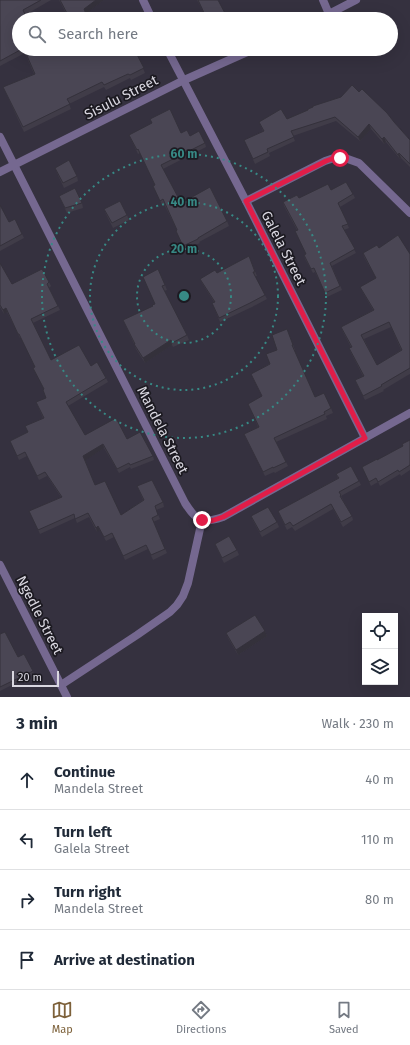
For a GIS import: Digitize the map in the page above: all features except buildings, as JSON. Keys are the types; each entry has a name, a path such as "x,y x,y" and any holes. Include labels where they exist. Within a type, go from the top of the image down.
{"street":[{"path":"142,0 148,12"},
{"path":"323,0 328,12"},
{"path":"333,12 356,0"},
{"name":"Galela Street","path":"170,56 246,201 365,438"},
{"name":"Sisulu Street","path":"0,172 182,81 238,56"},
{"name":"Mandela Street","path":"0,137 186,503 191,512 197,518 202,520"},
{"path":"246,201 326,161 334,158 346,158 359,163 410,213"},
{"path":"61,685 137,635 170,612 177,605 183,596 188,583 202,520 211,521 223,517 410,413"},
{"name":"Ngedle Street","path":"0,565 67,697"}],"route":[{"path":"202,520 211,521 223,517 365,438 246,201 326,161 334,158 340,158"}]}
